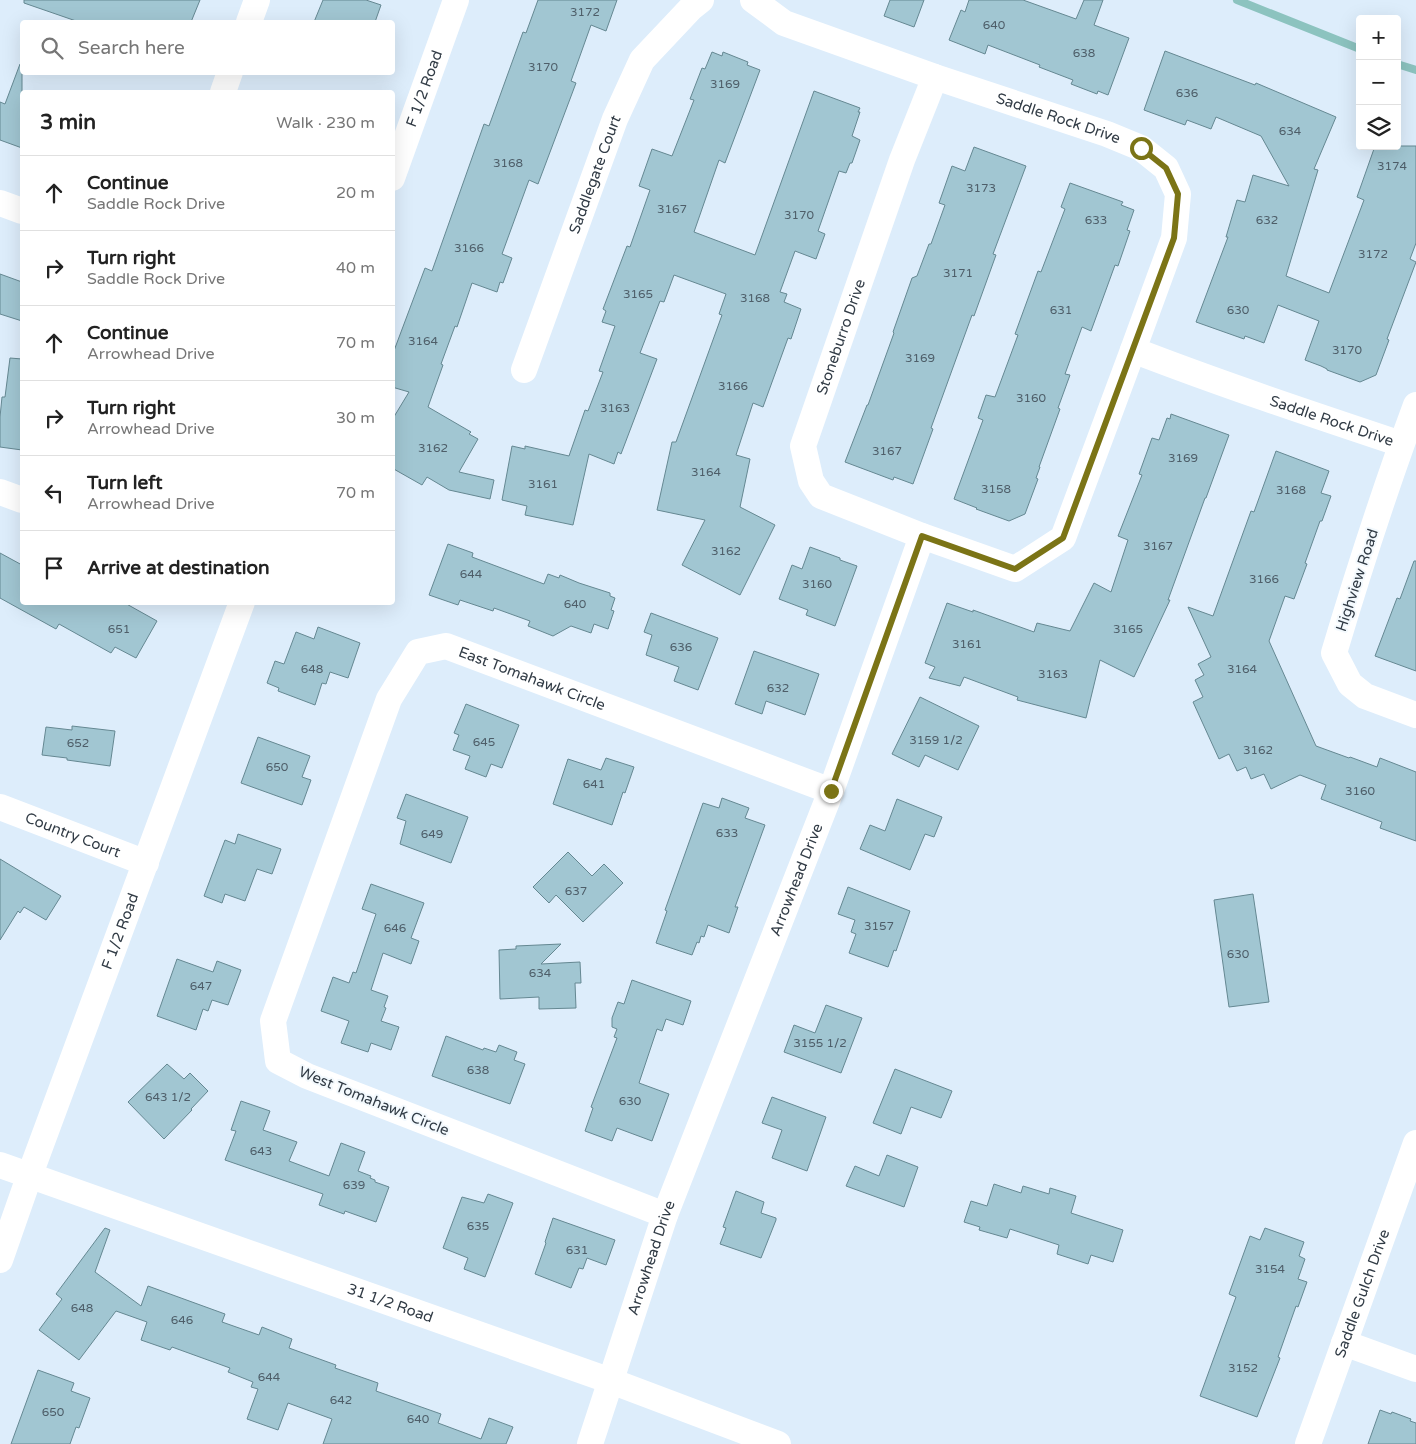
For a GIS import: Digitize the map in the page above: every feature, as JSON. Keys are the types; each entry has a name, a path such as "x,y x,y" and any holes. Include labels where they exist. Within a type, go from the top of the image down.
{"street":[{"path":"249,20 257,0"},
{"name":"F 1/2 Road","path":"395,170 456,0"},
{"name":"Saddlegate Court","path":"524,370 615,119 642,60 691,8 701,0"},
{"name":"Saddle Rock Drive","path":"753,0 784,23 935,77 1107,134 1141,148 1166,168 1178,194 1174,238 1133,350 1402,444"},
{"path":"224,90 229,75"},
{"name":"Stoneburro Drive","path":"922,536 821,496 811,481 803,446 902,160 935,77"},
{"path":"0,203 20,210"},
{"path":"922,536 1015,569 1063,538 1133,350"},
{"name":"Highview Road","path":"1416,405 1356,580 1334,653 1350,684 1365,696 1416,715"},
{"path":"0,492 20,499"},
{"name":"Arrowhead Drive","path":"590,1444 665,1215 831,791 922,536"},
{"name":"F 1/2 Road","path":"0,1260 241,605"},
{"name":"East Tomahawk Circle","path":"331,862 390,699 418,652 446,646 831,791"},
{"name":"Country Court","path":"0,807 146,863"},
{"name":"West Tomahawk Circle","path":"331,862 273,1021 278,1061 307,1076 665,1215"},
{"name":"Saddle Gulch Drive","path":"1308,1444 1416,1144"},
{"name":"31 1/2 Road","path":"0,1166 612,1381 778,1444"},
{"path":"1344,1343 1416,1369"}],"building":[{"path":"24,0 200,0 192,20 73,20 24,3"},
{"path":"323,0 366,0 381,5 376,20 315,20"},
{"path":"538,0 617,0 606,31 591,25 571,81 576,83 538,184 529,180 502,254 512,258 503,283 500,282 497,292 472,283 457,327 455,326 441,364 443,365 428,407 471,432 469,434 478,439 459,472 494,480 490,499 449,490 427,477 422,485 395,470 395,415 409,392 395,388 395,348 425,268 432,271 484,124 489,126 523,32 526,33"},
{"path":"890,0 924,0 914,27 884,16"},
{"path":"969,0 1023,0 1076,19 1084,0 1103,0 1094,25 1129,38 1108,95 1098,91 1097,94 1071,84 1073,80 988,45 985,54 949,40 961,10 965,12"},
{"path":"1165,51 1255,85 1256,83 1336,117 1314,169 1318,170 1286,276 1329,293 1364,200 1357,197 1374,150 1401,150 1401,146 1416,146 1416,243 1410,259 1416,262 1387,339 1389,340 1376,375 1360,382 1305,360 1319,321 1278,305 1264,343 1245,336 1244,339 1196,322 1228,237 1226,237 1237,200 1245,202 1253,175 1289,186 1261,136 1216,117 1211,129 1187,120 1185,125 1144,110"},
{"path":"712,52 722,56 723,52 748,62 747,65 760,70 725,163 719,160 694,232 755,255 814,91 860,108 852,136 860,140 852,163 850,163 846,173 839,171 818,231 825,234 816,259 795,251 780,292 787,294 784,302 801,309 791,339 788,338 763,407 753,403 736,455 750,459 740,507 775,525 740,595 682,565 705,520 657,510 672,442 676,442 722,315 719,314 726,294 674,275 664,302 660,301 640,353 657,359 621,454 618,452 614,464 589,454 573,525 525,515 527,506 502,500 512,446 525,449 525,446 569,456 585,410 588,411 603,372 599,371 615,326 602,322 606,311 603,309 627,246 630,247 650,190 639,186 652,149 672,156 694,100 690,99 702,68 705,69"},
{"path":"20,64 22,90 20,90 20,147 0,140 0,102 5,104"},
{"path":"974,147 1026,166 993,254 996,255 974,316 972,315 931,428 933,429 913,484 894,477 893,480 845,462 868,405 912,278 917,276 929,244 931,244 945,205 939,203 952,166 965,171"},
{"path":"1070,183 1123,202 1121,205 1134,210 1127,230 1130,231 1118,266 1115,265 1091,331 1082,327 1065,374 1070,375 1039,467 1036,478 1038,479 1025,514 1009,521 954,499 983,420 978,418 986,395 995,397 1018,335 1015,334 1038,271 1041,272 1065,209 1061,207"},
{"path":"0,274 20,281 20,320 0,314"},
{"path":"10,358 20,359 20,450 0,447 2,397 5,397"},
{"path":"1171,414 1229,435 1168,600 1170,600 1134,677 1100,660 1086,718 1017,700 1018,697 964,677 960,686 929,678 935,667 925,663 947,603 973,612 973,610 1034,632 1037,623 1070,631 1094,583 1111,592 1128,540 1118,536 1142,475 1139,474 1152,438 1159,440 1167,418 1170,419"},
{"path":"1276,451 1329,471 1321,493 1331,496 1322,521 1320,521 1294,599 1285,596 1269,641 1316,746 1377,767 1380,758 1416,772 1416,841 1380,828 1382,822 1321,799 1326,785 1300,775 1271,789 1264,774 1251,779 1246,767 1237,771 1229,754 1219,759 1193,702 1203,697 1195,680 1204,675 1198,664 1211,657 1188,607 1213,616 1251,511 1254,512"},
{"path":"448,544 473,553 472,557 544,584 548,574 559,578 560,575 610,593 610,596 615,598 611,610 614,611 608,629 594,624 591,633 571,626 553,636 528,626 530,621 494,608 493,611 460,600 458,605 429,595"},
{"path":"810,547 857,566 835,626 806,615 808,610 779,599 792,565 802,569"},
{"path":"0,553 20,564 20,605 128,605 157,621 136,658 115,647 111,653 59,624 56,629 0,598"},
{"path":"1414,561 1416,561 1416,671 1375,656 1397,598 1400,599"},
{"path":"651,613 718,638 698,690 674,681 679,667 646,655 652,635 644,632"},
{"path":"318,627 360,643 348,678 330,672 326,684 322,683 315,705 278,691 279,688 267,683 275,661 284,664 296,632 314,639"},
{"path":"754,651 819,674 805,715 766,701 762,714 735,704"},
{"path":"920,697 979,726 958,770 925,755 919,767 892,754"},
{"path":"466,704 519,725 502,768 491,764 486,777 465,769 470,756 453,750 459,735 454,733"},
{"path":"72,726 115,731 110,766 42,755 46,727 72,730"},
{"path":"258,737 310,756 302,777 311,780 302,805 241,783"},
{"path":"606,758 634,767 612,825 553,804 568,759 601,770"},
{"path":"406,794 468,817 451,863 400,844 406,821 397,818"},
{"path":"722,798 749,808 745,818 765,825 735,907 738,907 729,933 708,925 704,937 701,936 699,943 697,942 692,955 656,943 667,911 665,910 703,803 719,808"},
{"path":"897,799 942,817 934,837 925,834 910,870 860,849 870,825 885,831"},
{"path":"238,834 281,849 272,874 257,869 245,901 225,894 222,903 204,896 225,840 235,844"},
{"path":"568,852 592,876 604,864 623,883 583,922 556,895 549,903 533,887"},
{"path":"0,859 61,896 46,920 24,907 20,913 18,911 0,940"},
{"path":"371,884 424,903 411,938 419,941 411,964 383,953 371,990 388,996 381,1021 399,1027 391,1050 371,1043 368,1052 341,1043 349,1021 321,1011 333,977 349,983 353,972 356,973 376,914 362,909"},
{"path":"848,887 910,911 896,951 894,950 888,967 849,953 856,934 851,932 855,920 838,914"},
{"path":"1253,894 1269,1002 1229,1007 1214,900"},
{"path":"561,944 541,964 580,962 581,983 575,983 576,1008 539,1009 539,997 500,999 499,950 516,949 516,946"},
{"path":"177,959 213,972 217,961 241,970 228,1005 212,1000 208,1011 203,1009 196,1030 157,1016"},
{"path":"632,980 691,1001 683,1025 666,1019 662,1031 657,1029 639,1083 669,1094 652,1141 617,1128 612,1141 585,1131 593,1108 591,1107 617,1038 614,1037 617,1029 612,1027 612,1018 618,1002 624,1004"},
{"path":"826,1005 862,1018 841,1073 784,1052 794,1025 815,1033"},
{"path":"446,1036 483,1050 484,1048 496,1052 499,1045 517,1052 514,1060 525,1064 510,1104 432,1076"},
{"path":"167,1064 184,1079 190,1073 208,1091 164,1139 128,1102"},
{"path":"895,1069 952,1091 941,1118 911,1107 901,1134 873,1123"},
{"path":"772,1097 826,1117 807,1171 772,1158 782,1130 762,1123"},
{"path":"241,1101 270,1111 263,1130 297,1142 289,1161 329,1176 341,1143 365,1152 358,1171 371,1176 370,1178 375,1180 375,1182 389,1187 376,1222 345,1211 344,1214 319,1205 323,1194 225,1160 236,1131 231,1130"},
{"path":"887,1155 918,1167 904,1207 846,1186 855,1166 879,1176"},
{"path":"994,1184 1021,1193 1023,1186 1049,1194 1050,1188 1076,1196 1071,1213 1123,1230 1113,1262 1091,1255 1088,1264 1057,1254 1059,1245 1010,1229 1007,1238 979,1230 980,1227 964,1222 971,1201 987,1206"},
{"path":"736,1191 764,1202 761,1213 776,1218 761,1258 720,1244 726,1228 723,1227"},
{"path":"488,1194 513,1203 485,1277 464,1269 468,1258 443,1248 462,1197 484,1203"},
{"path":"553,1218 615,1240 606,1265 587,1258 583,1269 579,1268 571,1288 535,1274"},
{"path":"105,1228 110,1230 95,1272 141,1306 148,1286 225,1314 222,1322 259,1335 262,1327 292,1339 289,1348 336,1365 335,1368 378,1383 376,1391 441,1414 438,1423 481,1439 489,1418 513,1427 506,1444 323,1444 332,1419 288,1403 278,1430 247,1419 258,1389 251,1387 253,1382 228,1372 230,1368 172,1347 170,1350 141,1340 147,1322 116,1311 79,1360 39,1330 62,1299 56,1294"},
{"path":"1265,1228 1304,1242 1299,1256 1305,1259 1298,1279 1307,1282 1298,1307 1296,1306 1278,1357 1280,1358 1257,1417 1200,1396 1236,1297 1229,1294 1250,1236 1260,1240"},
{"path":"38,1370 74,1383 71,1391 90,1398 79,1428 76,1427 70,1444 11,1444"},
{"path":"1380,1410 1391,1414 1392,1412 1411,1419 1410,1421 1416,1423 1416,1444 1368,1444"}],"waterway":[{"path":"1237,0 1356,47"},
{"path":"1401,65 1416,70"}],"route":[{"path":"831,791 922,536 1015,569 1063,538 1174,238 1178,194 1166,168 1141,148"}]}
